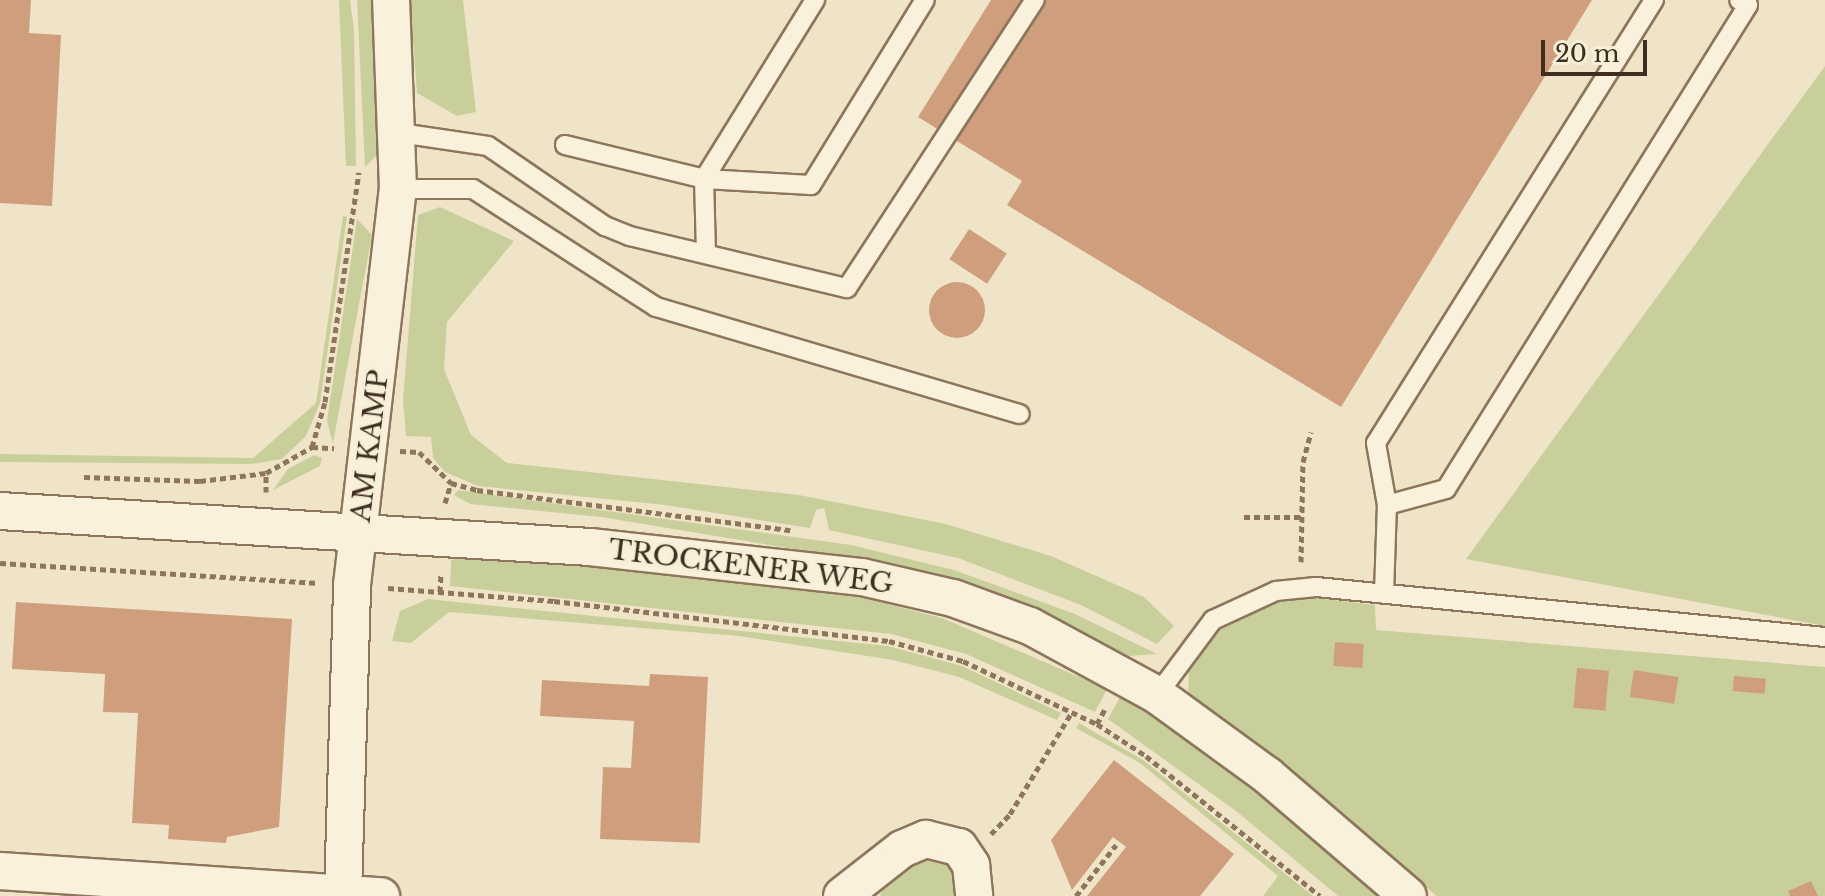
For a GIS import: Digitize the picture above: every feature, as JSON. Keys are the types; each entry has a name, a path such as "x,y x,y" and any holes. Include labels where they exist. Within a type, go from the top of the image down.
{"street":[{"name":"AM KAMP","path":"343,893 352,585 398,189 400,133 391,0"},
{"name":"TROCKENER WEG","path":"0,511 590,547 862,577 953,598 1030,626 1157,695 1268,776 1408,896"},
{"path":"842,896 914,842 950,841 966,855 974,896"},
{"path":"0,871 381,896"}],"lane":[{"path":"706,254 704,179 815,0"},
{"path":"565,145 704,179 811,185 925,0"},
{"path":"400,133 488,146 605,226 847,288 1035,0"},
{"path":"1384,594 1387,505 1376,443 1654,0"},
{"path":"1387,505 1446,489 1748,5 1739,0"},
{"path":"398,189 473,189 656,307 1020,414"},
{"path":"1157,695 1213,620 1244,601 1302,588 1825,637"}],"path":[{"path":"312,447 325,402 360,166"},
{"path":"1302,588 1303,462 1311,432"},
{"path":"266,473 266,488"},
{"path":"445,505 451,483"},
{"path":"1244,517 1303,517"},
{"path":"0,563 554,601 889,641 963,661 1072,712 1146,756 1320,896"},
{"path":"966,855 1010,814 1072,712"},
{"path":"1076,896 1116,845"}],"green space":[{"path":"339,0 350,0 354,30 356,166 346,166"},
{"path":"357,0 375,0 383,149 365,167"},
{"path":"410,0 463,0 476,112 457,116 417,93"},
{"path":"1825,66 1825,626 1466,559"},
{"path":"440,207 514,241 447,322 444,369 471,435 507,463 799,495 946,524 1051,556 1144,597 1174,626 1157,644 1081,605 958,558 829,530 824,508 816,510 810,528 665,505 478,486 445,472 433,458 431,437 406,436 403,400 418,215"},
{"path":"343,216 347,217 320,403 306,436 282,459 252,464 0,462 0,454 253,458 316,403"},
{"path":"357,219 372,235 333,443 327,421"},
{"path":"314,455 322,458 320,466 273,490 288,469"},
{"path":"458,490 851,545 954,570 1075,614 1157,654 1129,656 1035,611 861,560 601,517 470,504 454,495"},
{"path":"468,557 712,576 860,597 942,618 1107,689 1095,712 966,654 891,634 450,586 451,560"},
{"path":"1316,598 1375,605 1376,630 1825,667 1825,896 1437,896 1188,695 1189,669 1220,630 1278,602"},
{"path":"428,599 888,646 962,666 1061,713 1057,720 959,677 893,660 739,636 449,612 411,643 392,641 400,611"},
{"path":"1121,695 1259,789 1385,896 1338,896 1236,811 1108,719"},
{"path":"1079,723 1143,760 1313,896 1263,896 1278,876 1140,763 1076,728"},
{"path":"928,855 954,868 956,896 880,896 886,882"}],"building":[{"path":"0,0 31,0 29,33 61,35 52,206 0,203"},
{"path":"991,0 1592,0 1341,407 1007,205 1022,181 918,117"},
{"path":"969,229 1007,254 987,284 949,259"},
{"path":"957,282 977,290 985,310 977,330 957,338 937,330 929,310 937,290"},
{"path":"16,602 292,619 279,827 227,837 226,843 168,839 169,825 132,823 138,713 103,712 105,674 12,669"},
{"path":"1335,642 1364,644 1362,668 1333,666"},
{"path":"1577,668 1609,671 1605,711 1574,708"},
{"path":"1634,670 1678,677 1674,704 1630,697"},
{"path":"650,674 708,677 700,843 600,839 603,767 631,768 634,721 540,716 542,680 649,686"},
{"path":"1734,676 1766,679 1765,694 1733,691"},
{"path":"1114,760 1234,854 1200,896 1087,896 1126,847 1113,837 1072,890 1051,840"},
{"path":"1811,881 1818,896 1790,896 1788,891"}]}
